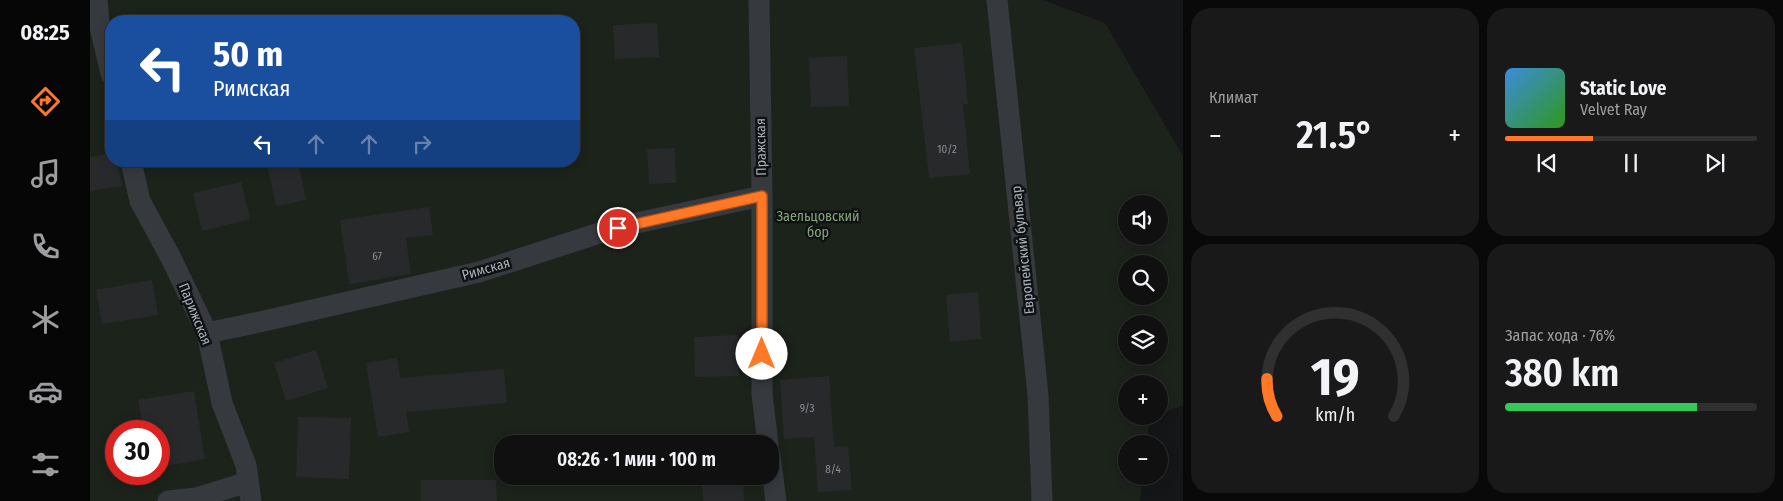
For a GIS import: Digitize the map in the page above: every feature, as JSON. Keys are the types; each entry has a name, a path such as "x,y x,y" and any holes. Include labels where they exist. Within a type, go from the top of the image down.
{"street":[{"path":"97,0 99,22 105,48"},
{"name":"Пражская","path":"759,0 762,196 762,394 767,435"},
{"name":"Европейский бульвар","path":"997,0 1038,395 1042,501"},
{"name":"Парижская","path":"132,167 140,201 171,258 207,333 222,403 246,464 250,492"},
{"name":"Римская","path":"207,333 479,272 618,228 762,196"},
{"path":"774,485 776,501"},
{"path":"168,501 250,492"}],"green space":[{"name":"Заельцовский бор","path":"90,0 1043,0 1105,23 1183,156 1183,405 1168,411 1168,375 1118,375 1118,425 1149,425 1148,435 1118,435 1118,485 1142,485 1140,501 90,501"}],"building":[{"path":"657,23 659,57 615,59 613,25"},
{"path":"962,43 968,104 963,104 970,174 929,178 914,48"},
{"path":"847,56 849,106 811,107 809,58"},
{"path":"675,148 676,183 649,184 647,149"},
{"path":"105,154 105,167 118,167 122,186 90,191 90,157"},
{"path":"299,167 306,200 276,206 268,168"},
{"path":"241,182 250,219 202,231 193,193"},
{"path":"429,207 433,235 406,238 411,274 349,284 340,220"},
{"path":"152,280 158,315 102,324 96,290"},
{"path":"978,292 981,339 950,342 946,295"},
{"path":"738,335 739,376 695,377 694,337"},
{"path":"316,350 328,388 286,401 274,363"},
{"path":"397,358 400,378 504,369 507,403 406,412 409,432 378,437 366,363"},
{"path":"829,376 834,447 848,446 852,490 818,492 814,437 784,439 780,380"},
{"path":"194,391 205,459 170,465 170,420 142,420 138,400"},
{"path":"298,417 351,418 349,479 296,477"},
{"path":"421,480 494,480 494,485 496,485 497,501 421,501"},
{"path":"702,485 743,485 744,501 703,501"}],"route":[{"path":"618,228 762,196 762,354"}]}
